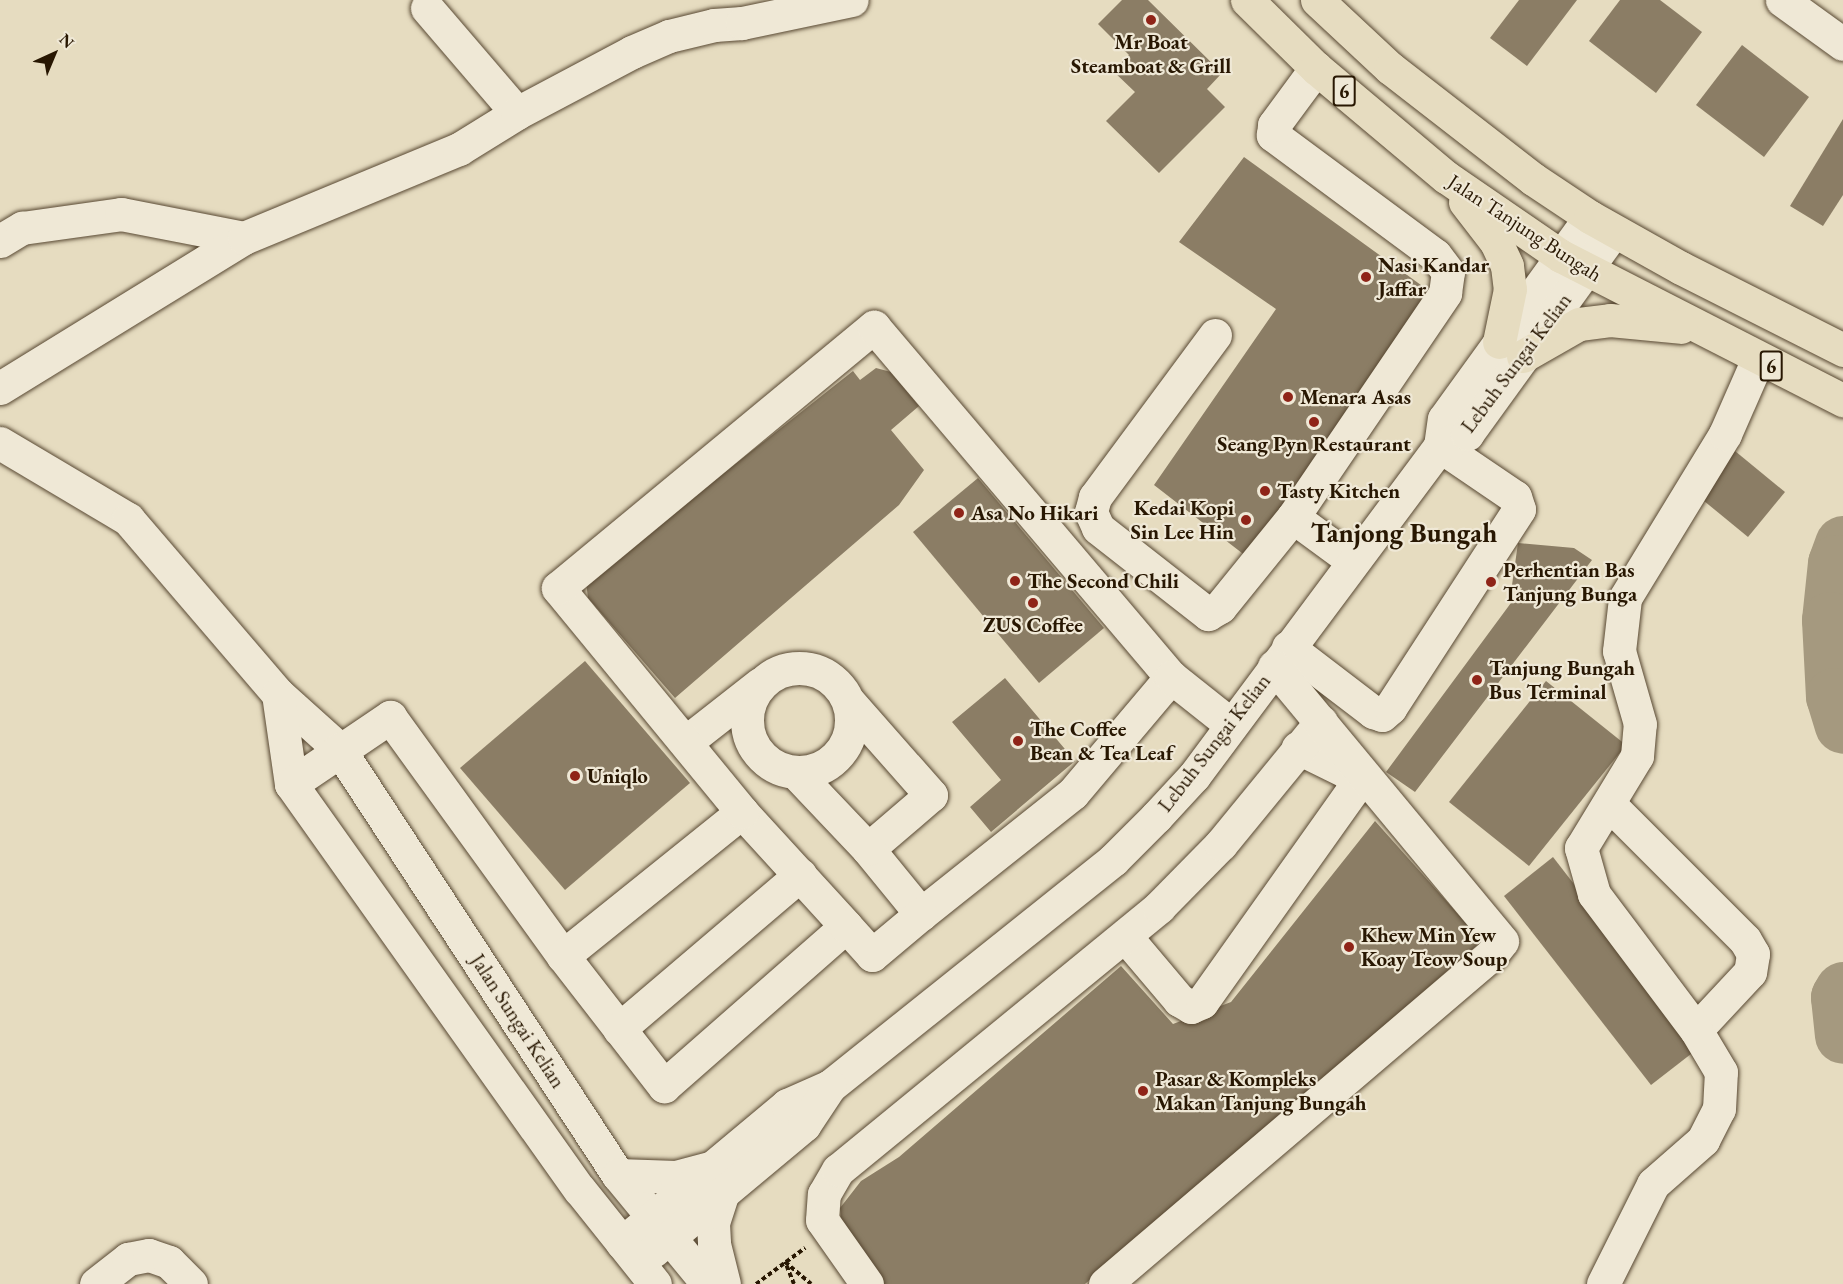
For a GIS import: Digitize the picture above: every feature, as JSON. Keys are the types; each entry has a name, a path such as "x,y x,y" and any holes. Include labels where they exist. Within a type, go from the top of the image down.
{"main road":[{"name":"Jalan Tanjung Bungah","path":"1246,0 1316,68 1446,177 1573,263 1758,359 1843,400"},
{"name":"6","path":"1317,0 1390,68 1533,179 1601,225 1843,350"},
{"path":"1446,177 1496,242 1507,266 1510,289 1511,349 1579,324 1610,320 1701,329"}],"street":[{"path":"0,388 244,238 459,149 517,112 669,36 732,12 852,0"},
{"path":"1782,0 1843,44"},
{"path":"427,8 517,112"},
{"path":"1215,335 1095,496 1090,512 1098,528 1197,609 1208,614 1220,607 1293,518 1445,292 1448,272 1435,255 1273,135 1274,125 1316,68"},
{"path":"0,241 22,228 121,214 244,238"},
{"name":"Lebuh Sungai Kelian","path":"639,1263 661,1228 719,1179 804,1125 830,1086 1113,860 1194,776 1230,724 1440,446 1467,434 1511,349 1601,225"},
{"path":"1171,677 1073,793 872,955 742,812 558,588 874,327 1171,677 1230,724"},
{"path":"1603,1284 1653,1184 1703,1140 1719,1109 1721,1072 1695,1030 1594,894 1584,869 1581,848 1637,756 1640,724 1619,651 1625,598 1725,434 1758,359"},
{"name":"Jalan Sungai Kelian","path":"0,443 128,519 278,694 339,749 618,1175 708,1284"},
{"path":"1281,657 1373,712 1382,715 1390,708 1519,509 1515,497 1440,446"},
{"path":"1293,518 1353,561"},
{"path":"1106,1284 1492,954 1502,941 1321,722 1281,657"},
{"path":"686,742 762,682 793,668 810,669 827,675 931,795 868,849"},
{"path":"762,682 747,712 753,745 771,763 795,772 868,849 921,914"},
{"path":"278,694 291,784 580,1190 639,1263"},
{"path":"795,772 828,764 841,752 852,719 849,702"},
{"path":"291,784 339,749 390,717 562,956 664,1086 846,926"},
{"path":"867,1284 822,1220 824,1194 838,1170 1125,936 1221,844 1321,722"},
{"path":"1125,936 1179,1000 1191,1007 1202,1002 1356,785 1347,772 1298,748"},
{"path":"1609,804 1737,932 1753,954 1750,972 1695,1030"},
{"path":"562,956 742,812"},
{"path":"620,1029 800,875"},
{"path":"618,1175 719,1179 713,1223 714,1244 724,1284"},
{"path":"96,1284 128,1259 149,1255 169,1262 190,1284"}],"path":[{"path":"756,1284 829,1230"},
{"path":"785,1262 794,1284"},
{"path":"785,1262 811,1284"}],"building":[{"path":"1122,0 1148,0 1222,73 1207,89 1225,107 1159,173 1106,121 1135,92 1113,71 1129,55 1098,24"},
{"path":"1519,0 1577,0 1527,66 1490,38"},
{"path":"1620,0 1660,0 1702,32 1656,93 1589,41"},
{"path":"1742,45 1809,97 1764,157 1696,105"},
{"path":"1843,119 1843,195 1823,226 1790,206"},
{"name":"Menara Asas","path":"1244,157 1432,293 1251,560 1154,485 1276,309 1179,242"},
{"path":"876,368 891,372 919,406 891,430 924,470 899,505 675,698 588,598 586,582 853,371 860,380"},
{"path":"1735,451 1785,492 1748,537 1698,496"},
{"path":"978,478 1104,628 1039,683 913,532"},
{"name":"Tanjung Bungah Bus Terminal","path":"1518,543 1574,548 1592,560 1415,792 1386,772 1522,588 1512,585"},
{"name":"Uniqlo","path":"585,661 690,783 565,890 460,768"},
{"path":"1005,678 1075,761 991,832 970,807 1001,780 952,722"},
{"path":"1546,681 1626,745 1529,866 1449,802"},
{"name":"Pasar & Kompleks Makan Tanjung Bungah","path":"1375,821 1482,941 1085,1284 872,1284 844,1245 840,1208 861,1181 899,1157 1121,966 1173,1024 1231,1002"},
{"path":"1553,857 1700,1047 1651,1085 1504,896"}],"waterway":[{"path":"1843,544 1836,563 1830,620 1834,696 1843,725"},
{"path":"1843,990 1839,997 1843,1035"}],"place":[{"name":"Mr Boat Steamboat & Grill","path":"1151,20"},
{"name":"Nasi Kandar Jaffar","path":"1366,277"},
{"name":"Menara Asas","path":"1288,397"},
{"name":"Seang Pyn Restaurant","path":"1314,422"},
{"name":"Tasty Kitchen","path":"1265,491"},
{"name":"Asa No Hikari","path":"959,513"},
{"name":"Kedai Kopi Sin Lee Hin","path":"1246,520"},
{"name":"The Second Chili","path":"1015,581"},
{"name":"Perhentian Bas Tanjung Bunga","path":"1491,582"},
{"name":"ZUS Coffee","path":"1033,603"},
{"name":"Tanjung Bungah Bus Terminal","path":"1477,680"},
{"name":"The Coffee Bean & Tea Leaf","path":"1018,741"},
{"name":"Uniqlo","path":"575,776"},
{"name":"Khew Min Yew Koay Teow Soup","path":"1349,947"},
{"name":"Pasar & Kompleks Makan Tanjung Bungah","path":"1143,1091"}],"district":[{"name":"Tanjong Bungah","path":"1404,533"}]}
